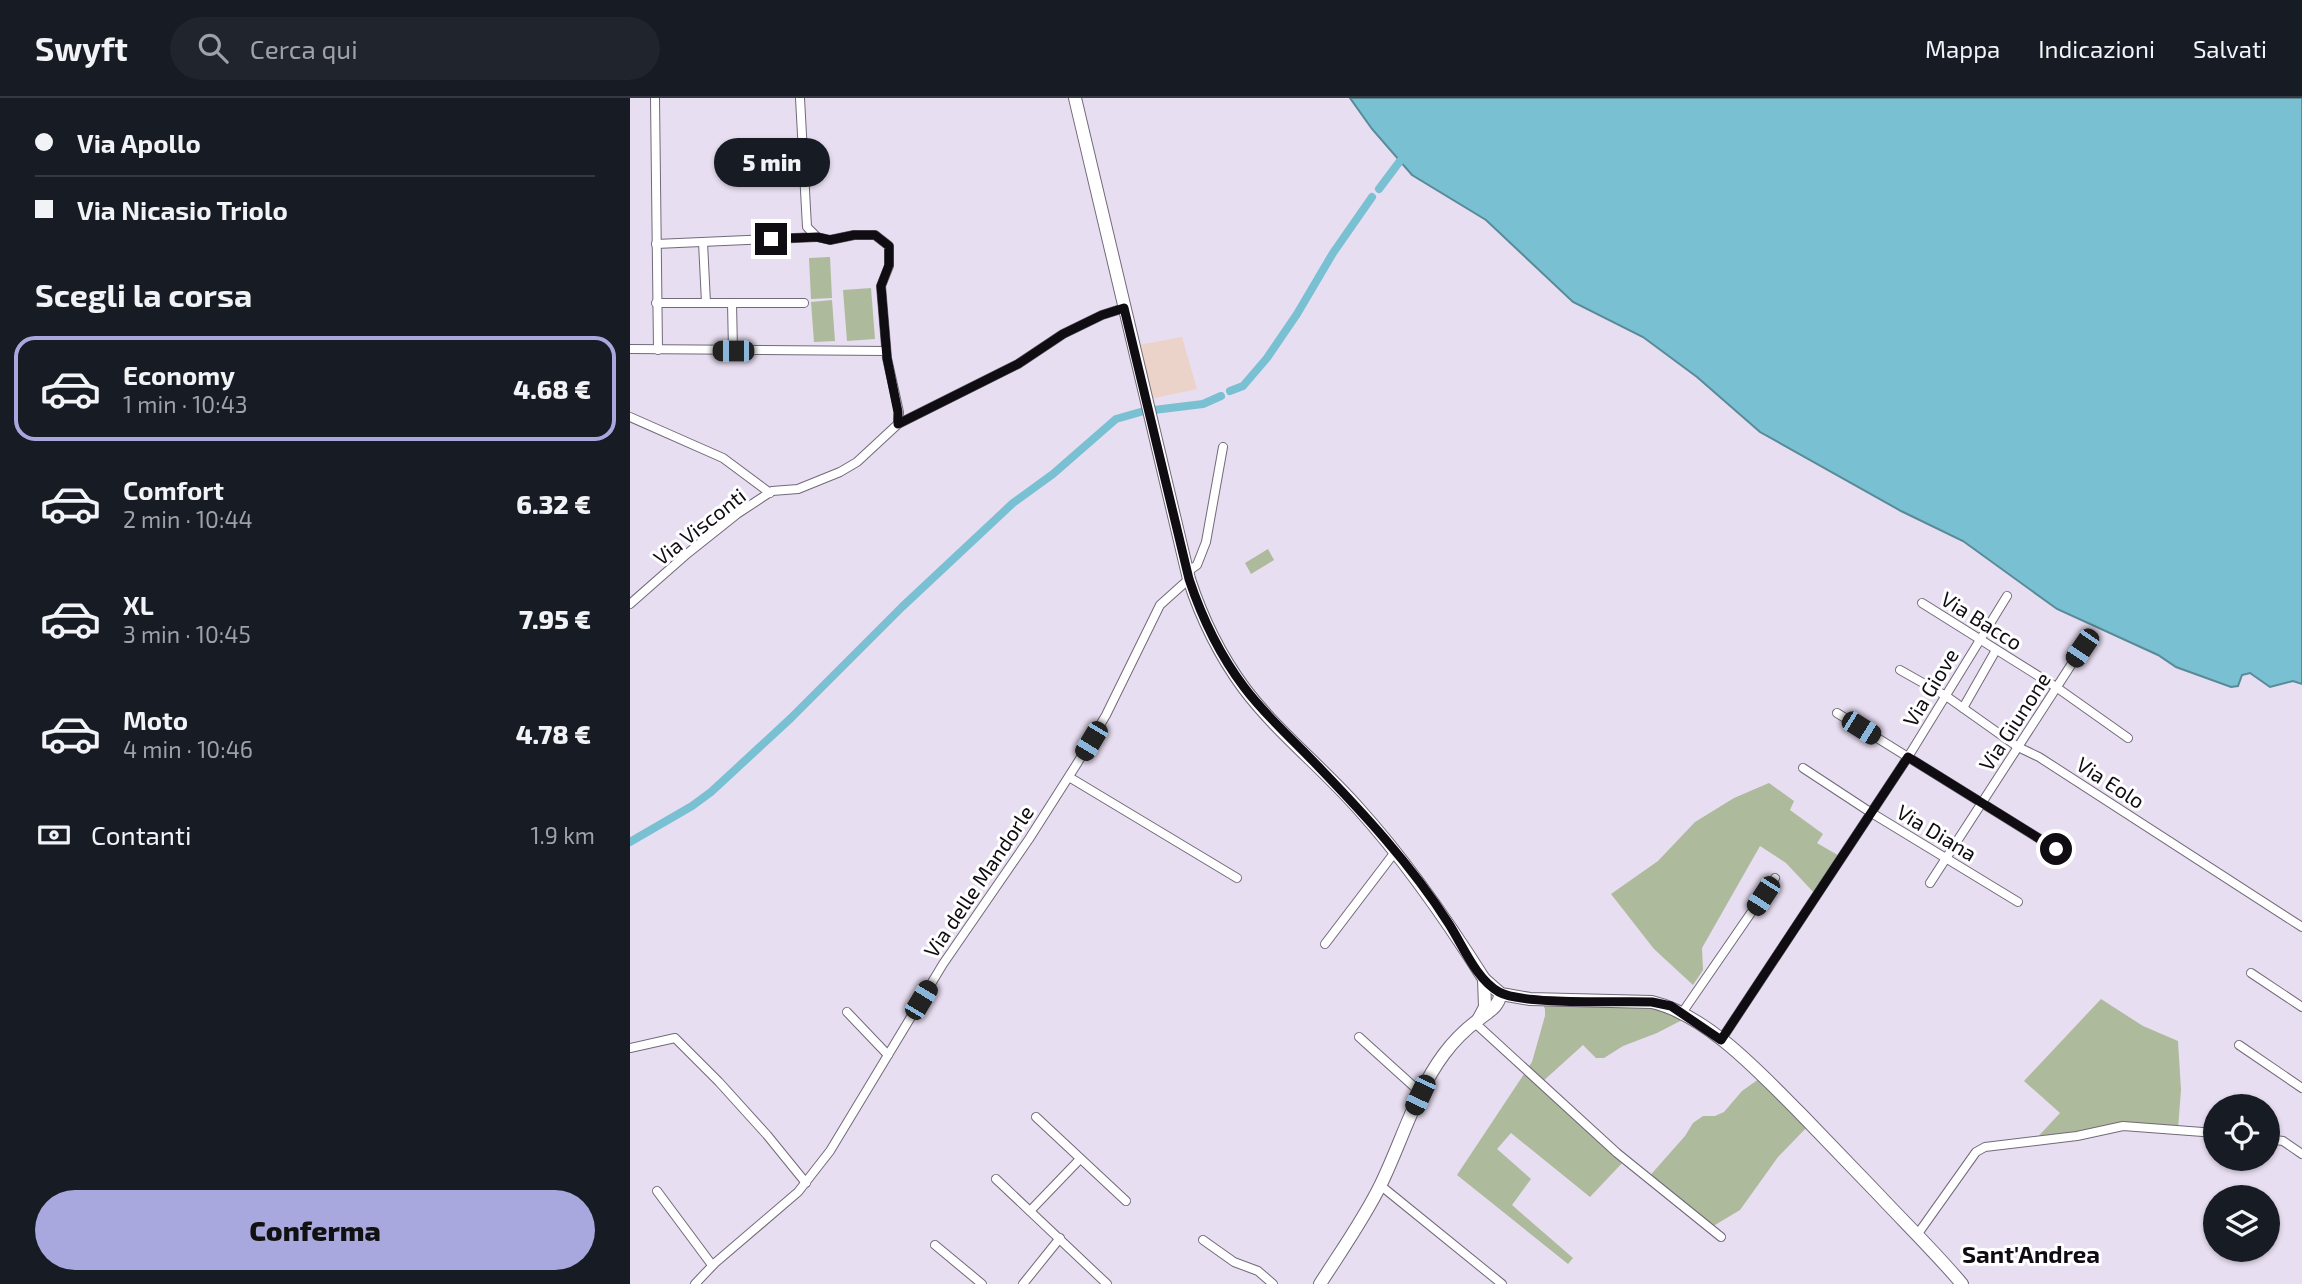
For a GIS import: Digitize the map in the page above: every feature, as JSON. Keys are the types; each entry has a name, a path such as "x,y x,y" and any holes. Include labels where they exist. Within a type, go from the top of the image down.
{"main road":[{"path":"1075,98 1188,575 1207,628 1245,689 1358,807 1442,914 1484,979 1502,994 1530,999 1652,1002 1671,1006 1721,1040 1763,1076 1962,1284"},
{"path":"1484,979 1489,1009"},
{"path":"1320,1284 1380,1185 1432,1070 1446,1051 1489,1009 1499,1004 1502,994"},
{"path":"1489,1009 1530,999"}],"street":[{"path":"655,98 658,350"},
{"path":"800,98 807,227 817,237"},
{"path":"656,244 817,237 830,240 854,235 875,235 889,246 889,265 881,286 886,351 898,424"},
{"path":"704,242 706,303"},
{"path":"656,303 804,303"},
{"path":"732,303 733,351"},
{"name":"Via Visconti","path":"630,604 737,514 770,493 799,489 840,472 857,462 898,424 1018,364 1063,334 1102,315 1124,308"},
{"path":"630,349 886,351"},
{"path":"630,417 723,458 770,493"},
{"name":"Via delle Mandorle","path":"695,1284 712,1265 806,1183 830,1151 943,964 1030,839 1106,715 1160,605 1197,565 1206,542 1223,447"},
{"name":"Via Giove","path":"1721,1040 1908,757 2007,596"},
{"name":"Via Bacco","path":"1922,603 2056,687 2128,738"},
{"name":"Via Giunone","path":"1930,883 2082,648"},
{"path":"1963,708 1996,650"},
{"name":"Via Eolo","path":"1900,670 1947,696 2018,747 2039,757 2302,927"},
{"path":"1838,713 2056,849"},
{"name":"Via Diana","path":"1803,768 2018,902"},
{"path":"1069,777 1237,878"},
{"path":"1325,944 1395,852"},
{"path":"1682,1013 1775,878"},
{"path":"2250,973 2302,1007"},
{"path":"847,1012 888,1055"},
{"path":"1476,1022 1632,1166 1721,1237"},
{"path":"1359,1037 1421,1093"},
{"path":"630,1048 675,1038 751,1117 806,1183"},
{"path":"2239,1045 2302,1088"},
{"path":"1036,1117 1126,1201"},
{"path":"1917,1235 1976,1152 1985,1147 2077,1136 2123,1126 2203,1132"},
{"path":"2280,1141 2302,1154"},
{"path":"1030,1211 1080,1158"},
{"path":"996,1179 1107,1284"},
{"path":"1380,1185 1502,1284"},
{"path":"657,1191 712,1265"},
{"path":"1023,1284 1060,1238"},
{"path":"1203,1240 1234,1262 1258,1271 1273,1284"},
{"path":"935,1245 982,1284"}],"shaded area":[{"path":"1182,337 1197,389 1146,400 1133,346"}],"green space":[{"path":"830,257 832,298 811,299 809,258"},
{"path":"871,288 875,339 847,341 843,290"},
{"path":"832,300 835,341 814,342 811,302"},
{"path":"1268,549 1274,560 1251,574 1245,563"},
{"path":"1769,783 1794,801 1790,810 1823,834 1817,843 1841,857 1817,896 1786,863 1760,846 1702,948 1703,970 1693,985 1654,949 1611,894 1658,861 1695,822 1734,798"},
{"path":"2101,999 2143,1026 2178,1041 2181,1090 2178,1129 2123,1126 2034,1141 2060,1113 2024,1081"},
{"path":"1652,1002 1688,1017 1623,1046 1604,1058 1596,1058 1583,1045 1541,1083 1625,1160 1590,1197 1511,1133 1497,1149 1531,1179 1512,1205 1573,1258 1568,1264 1457,1175 1532,1062 1545,1016 1542,1003"},
{"path":"1763,1076 1810,1124 1778,1157 1740,1210 1710,1228 1647,1179 1693,1123 1703,1116 1715,1116 1724,1112 1742,1091"}],"water":[{"path":"1350,98 2302,98 2302,684 2293,681 2270,687 2250,673 2242,675 2238,686 2231,687 2176,667 2158,655 2057,609 1963,541 1901,511 1760,432 1697,377 1643,337 1573,302 1486,220 1412,175 1372,129"}],"waterway":[{"path":"1379,189 1400,161"},
{"path":"1230,391 1243,386 1267,358 1372,197"},
{"path":"1154,410 1203,404 1221,396"},
{"path":"630,842 711,792 1013,503 1053,474 1116,419 1144,411"}],"district":[{"name":"Sant'Andrea","path":"2031,1253"}],"route":[{"path":"771,239 817,237 830,240 854,235 875,235 889,246 889,265 881,286 887,358 898,424 1018,364 1063,334 1102,315 1124,308 1189,579 1202,618 1212,637 1245,689 1383,837 1442,914 1484,979 1502,994 1530,999 1652,1002 1671,1006 1721,1040 1908,757 2056,849"}]}
